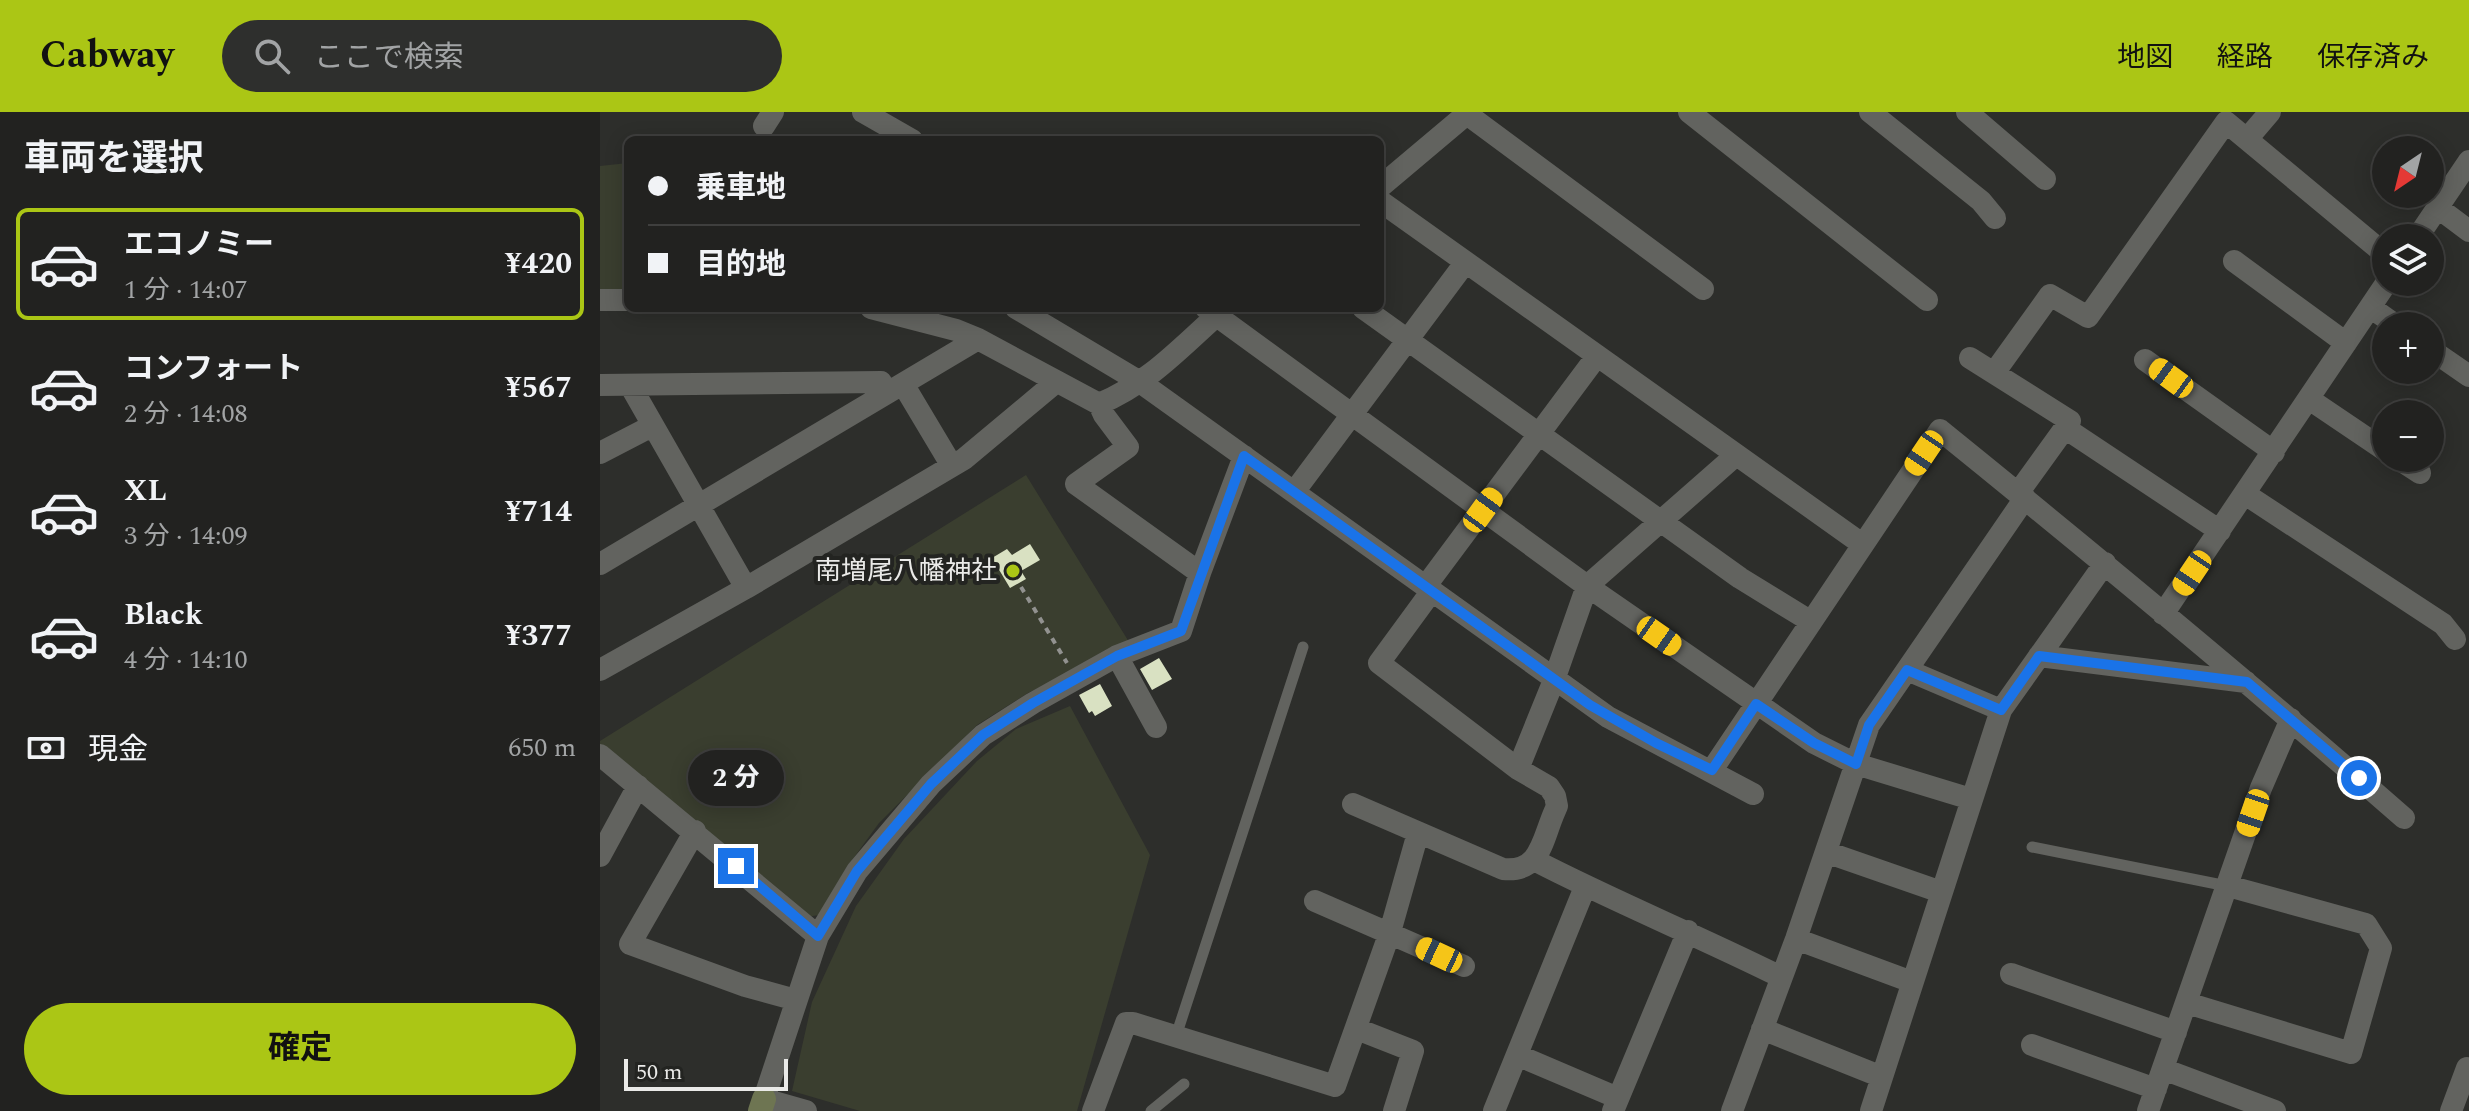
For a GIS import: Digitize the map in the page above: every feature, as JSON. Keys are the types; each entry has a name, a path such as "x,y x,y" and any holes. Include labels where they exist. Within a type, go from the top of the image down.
{"street":[{"path":"863,112 905,136"},
{"path":"1689,112 1927,300"},
{"path":"1870,112 1898,139 1981,201 1995,218"},
{"path":"1967,112 2045,179"},
{"path":"2247,139 2270,112"},
{"path":"1384,184 1466,113 1703,289"},
{"path":"1994,373 2050,295 2088,317 2226,122 2372,243"},
{"path":"2444,197 2469,161"},
{"path":"1384,204 1862,544"},
{"path":"2438,208 2469,231"},
{"path":"2234,261 2346,343"},
{"path":"1294,492 1465,263"},
{"path":"2163,614 2377,296"},
{"path":"600,300 624,300"},
{"path":"2370,307 2377,312"},
{"path":"1023,312 1140,382 1608,717 1753,794"},
{"path":"1099,404 1140,382 1181,351 1214,312"},
{"path":"1216,312 1350,415 1587,586 1814,743 1856,764 1971,799"},
{"path":"1369,312 1740,578 1810,621"},
{"path":"912,313 978,339 1099,404 1128,447 1076,484 1200,573"},
{"path":"600,564 978,339"},
{"path":"1353,804 1503,869 1526,868 1534,860 1557,806 1549,787 1518,769 1379,663 1483,510 1597,356"},
{"path":"1732,1111 1796,939 1869,725 2070,421 1970,358"},
{"path":"2444,359 2469,376"},
{"path":"2145,360 2274,452"},
{"path":"600,385 881,382 895,388 952,466"},
{"path":"603,663 746,588 952,466 1056,382"},
{"path":"630,385 746,588"},
{"path":"2309,399 2372,442"},
{"path":"600,453 652,426"},
{"path":"2065,428 2220,531"},
{"path":"1712,770 1940,430 2105,563 2404,818"},
{"path":"806,1111 762,1105 818,936 857,871 931,784 983,735 1117,656 1181,631 1244,456"},
{"path":"1518,769 1587,586 1735,456"},
{"path":"2245,494 2443,624 2455,639"},
{"path":"1871,1111 2001,710 2105,563"},
{"path":"1117,656 1156,727"},
{"path":"2039,656 2247,682"},
{"path":"1907,670 2001,710"},
{"path":"2148,1111 2261,788 2291,719"},
{"path":"600,755 818,936"},
{"path":"601,853 638,786"},
{"path":"695,831 630,944 745,986 796,1000"},
{"path":"1093,1111 1126,1023 1335,1086 1390,932 1418,833"},
{"path":"1826,852 1941,892"},
{"path":"1534,860 1585,887 1688,931 1781,977"},
{"path":"2187,1003 2351,1053 2381,948 2366,924 2228,886"},
{"path":"1494,1111 1585,887"},
{"path":"1315,901 1464,966"},
{"path":"1517,1055 1615,1104 1688,931"},
{"path":"1796,939 1912,982"},
{"path":"2011,974 2176,1032"},
{"path":"1357,1029 1413,1051 1394,1111"},
{"path":"1762,1029 1882,1077"},
{"path":"2032,1045 2275,1111"},
{"path":"2451,1111 2469,1069"}],"lane":[{"path":"1176,1036 1303,647"},
{"path":"2032,847 2228,886"},
{"path":"1151,1111 1184,1084"}],"path":[{"path":"1021,587 1076,678"}],"green space":[{"path":"624,163 624,289 600,289 600,166"},
{"path":"1026,475 1129,642 1028,693 977,725 879,823 847,867 819,915 807,917 600,747 600,741"},
{"path":"1070,706 1150,855 1077,1111 860,1111 792,1091 812,1002 856,906 904,839 977,761 1016,729"}],"building":[{"path":"1030,544 1040,560 1021,571 1026,579 1010,588 992,558 1007,549 1012,555"},
{"path":"1159,658 1172,679 1152,690 1140,669"},
{"path":"1100,684 1112,706 1095,716 1092,711 1089,713 1079,695"}],"place":[{"name":"南増尾八幡神社","path":"1013,571"}],"route":[{"path":"736,866 818,936 857,871 931,784 983,735 1117,656 1181,631 1244,456 1590,705 1656,743 1712,770 1756,704 1814,743 1856,764 1869,725 1907,670 2001,710 2039,656 2247,682 2359,778"}]}
